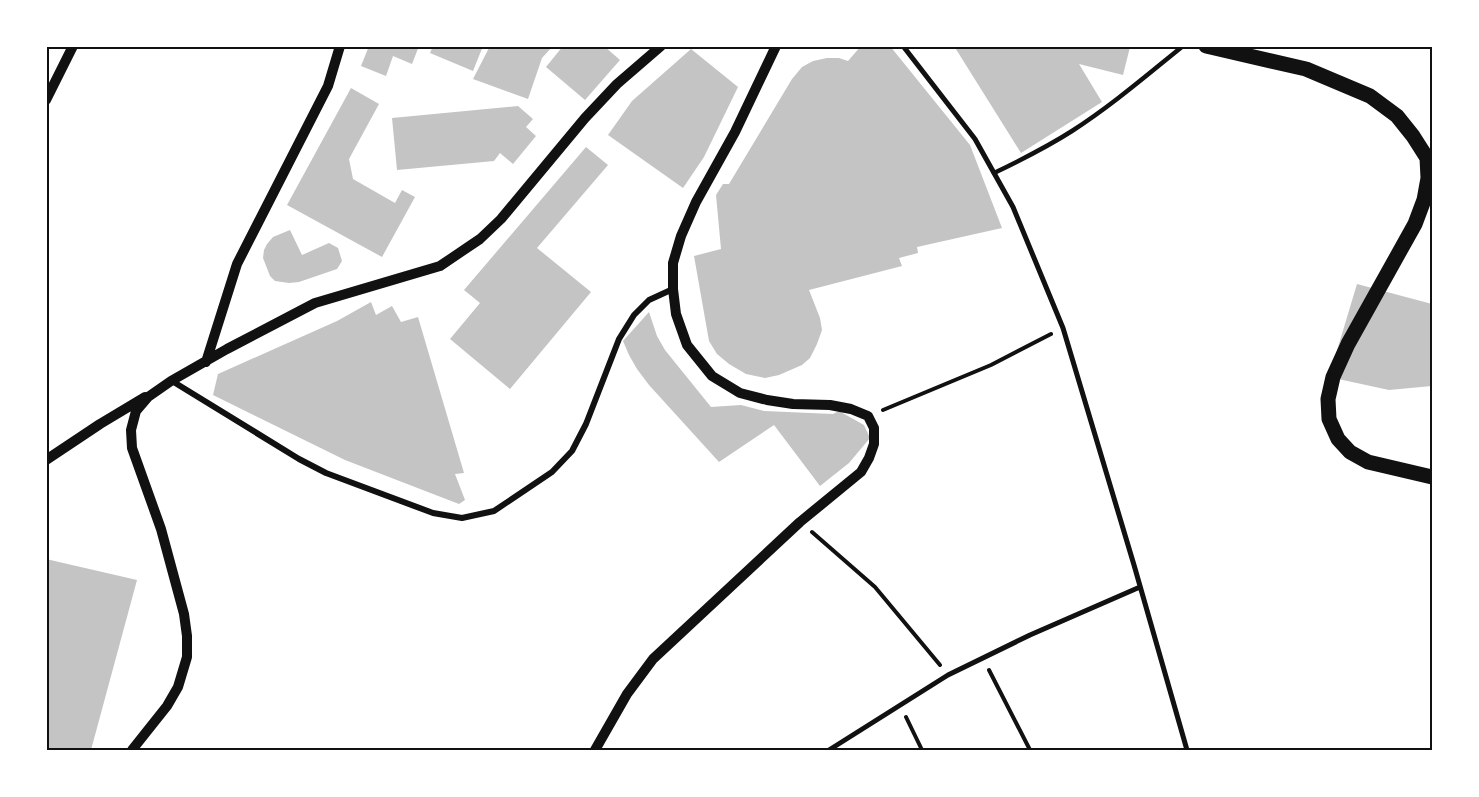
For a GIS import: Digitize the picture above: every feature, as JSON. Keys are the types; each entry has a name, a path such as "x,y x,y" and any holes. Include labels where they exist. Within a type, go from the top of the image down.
{"main road":[{"path":"1206,46 1306,69 1370,96 1397,116 1427,158 1428,178 1416,224 1348,344 1333,377 1328,399 1329,419 1338,439 1350,452 1368,462 1432,477"}],"street":[{"path":"46,100 74,46"},
{"path":"206,362 237,264 328,86 340,46"},
{"path":"46,460 169,382 315,303 440,266 480,239 501,219 585,118 617,84 661,46"},
{"path":"595,750 627,694 653,658 800,522 861,472 874,444 874,428 868,416 851,409 830,405 793,404 767,400 740,393 712,376 687,345 676,314 672,289 673,262 681,236 776,46"},
{"path":"903,46 975,139 1013,207 1063,328 1187,750"},
{"path":"169,382 298,459 326,473 433,513 462,518 494,511 552,472 572,451 586,424 619,339 634,315 649,300 672,289"},
{"path":"132,750 167,706 178,687 186,657 187,636 184,614 161,529 132,448 131,430 136,411 148,397 169,382"},
{"path":"829,750 948,675 1030,635 1140,587"}],"lane":[{"path":"993,173 1029,156 1072,130 1184,46"}],"path":[{"path":"868,416 991,364 1063,328"},
{"path":"800,522 875,587 948,675"},
{"path":"984,658 1030,750"},
{"path":"900,705 922,750"}],"building":[{"path":"369,46 419,46 412,64 393,56 386,76 361,66"},
{"path":"433,46 483,46 473,71 430,53"},
{"path":"490,46 553,46 542,58 528,99 473,79"},
{"path":"563,46 604,46 620,60 585,100 546,67"},
{"path":"861,46 890,46 970,145 1002,228 917,247 918,253 899,258 902,266 809,290 820,318 822,330 810,358 802,365 779,375 765,378 746,374 717,354 709,341 694,256 721,249 716,195 723,184 729,184 792,79 802,67 813,61 839,58 848,61"},
{"path":"954,46 1130,47 1123,75 1079,64 1102,102 1021,153"},
{"path":"691,49 738,87 704,157 683,188 608,135 632,101"},
{"path":"351,88 379,104 349,159 353,179 395,203 402,190 415,197 382,257 287,205"},
{"path":"518,106 533,119 526,127 536,136 513,164 500,153 494,161 397,170 392,118"},
{"path":"586,147 608,165 537,248 591,292 510,389 450,339 480,303 464,290"},
{"path":"290,230 302,255 329,243 338,248 342,261 337,269 299,282 275,281 270,276 263,258 264,250 273,237"},
{"path":"1357,284 1432,304 1432,386 1389,390 1329,377"},
{"path":"371,302 376,315 392,306 401,322 418,317 464,473 455,474 465,500 459,504 345,460 213,395 218,374 337,321"},
{"path":"649,312 657,336 665,350 711,407 741,405 764,411 833,414 839,411 864,425 870,438 849,463 820,486 774,425 719,462 649,385 629,355 623,341"},
{"path":"46,559 137,580 91,750 46,750"}]}
